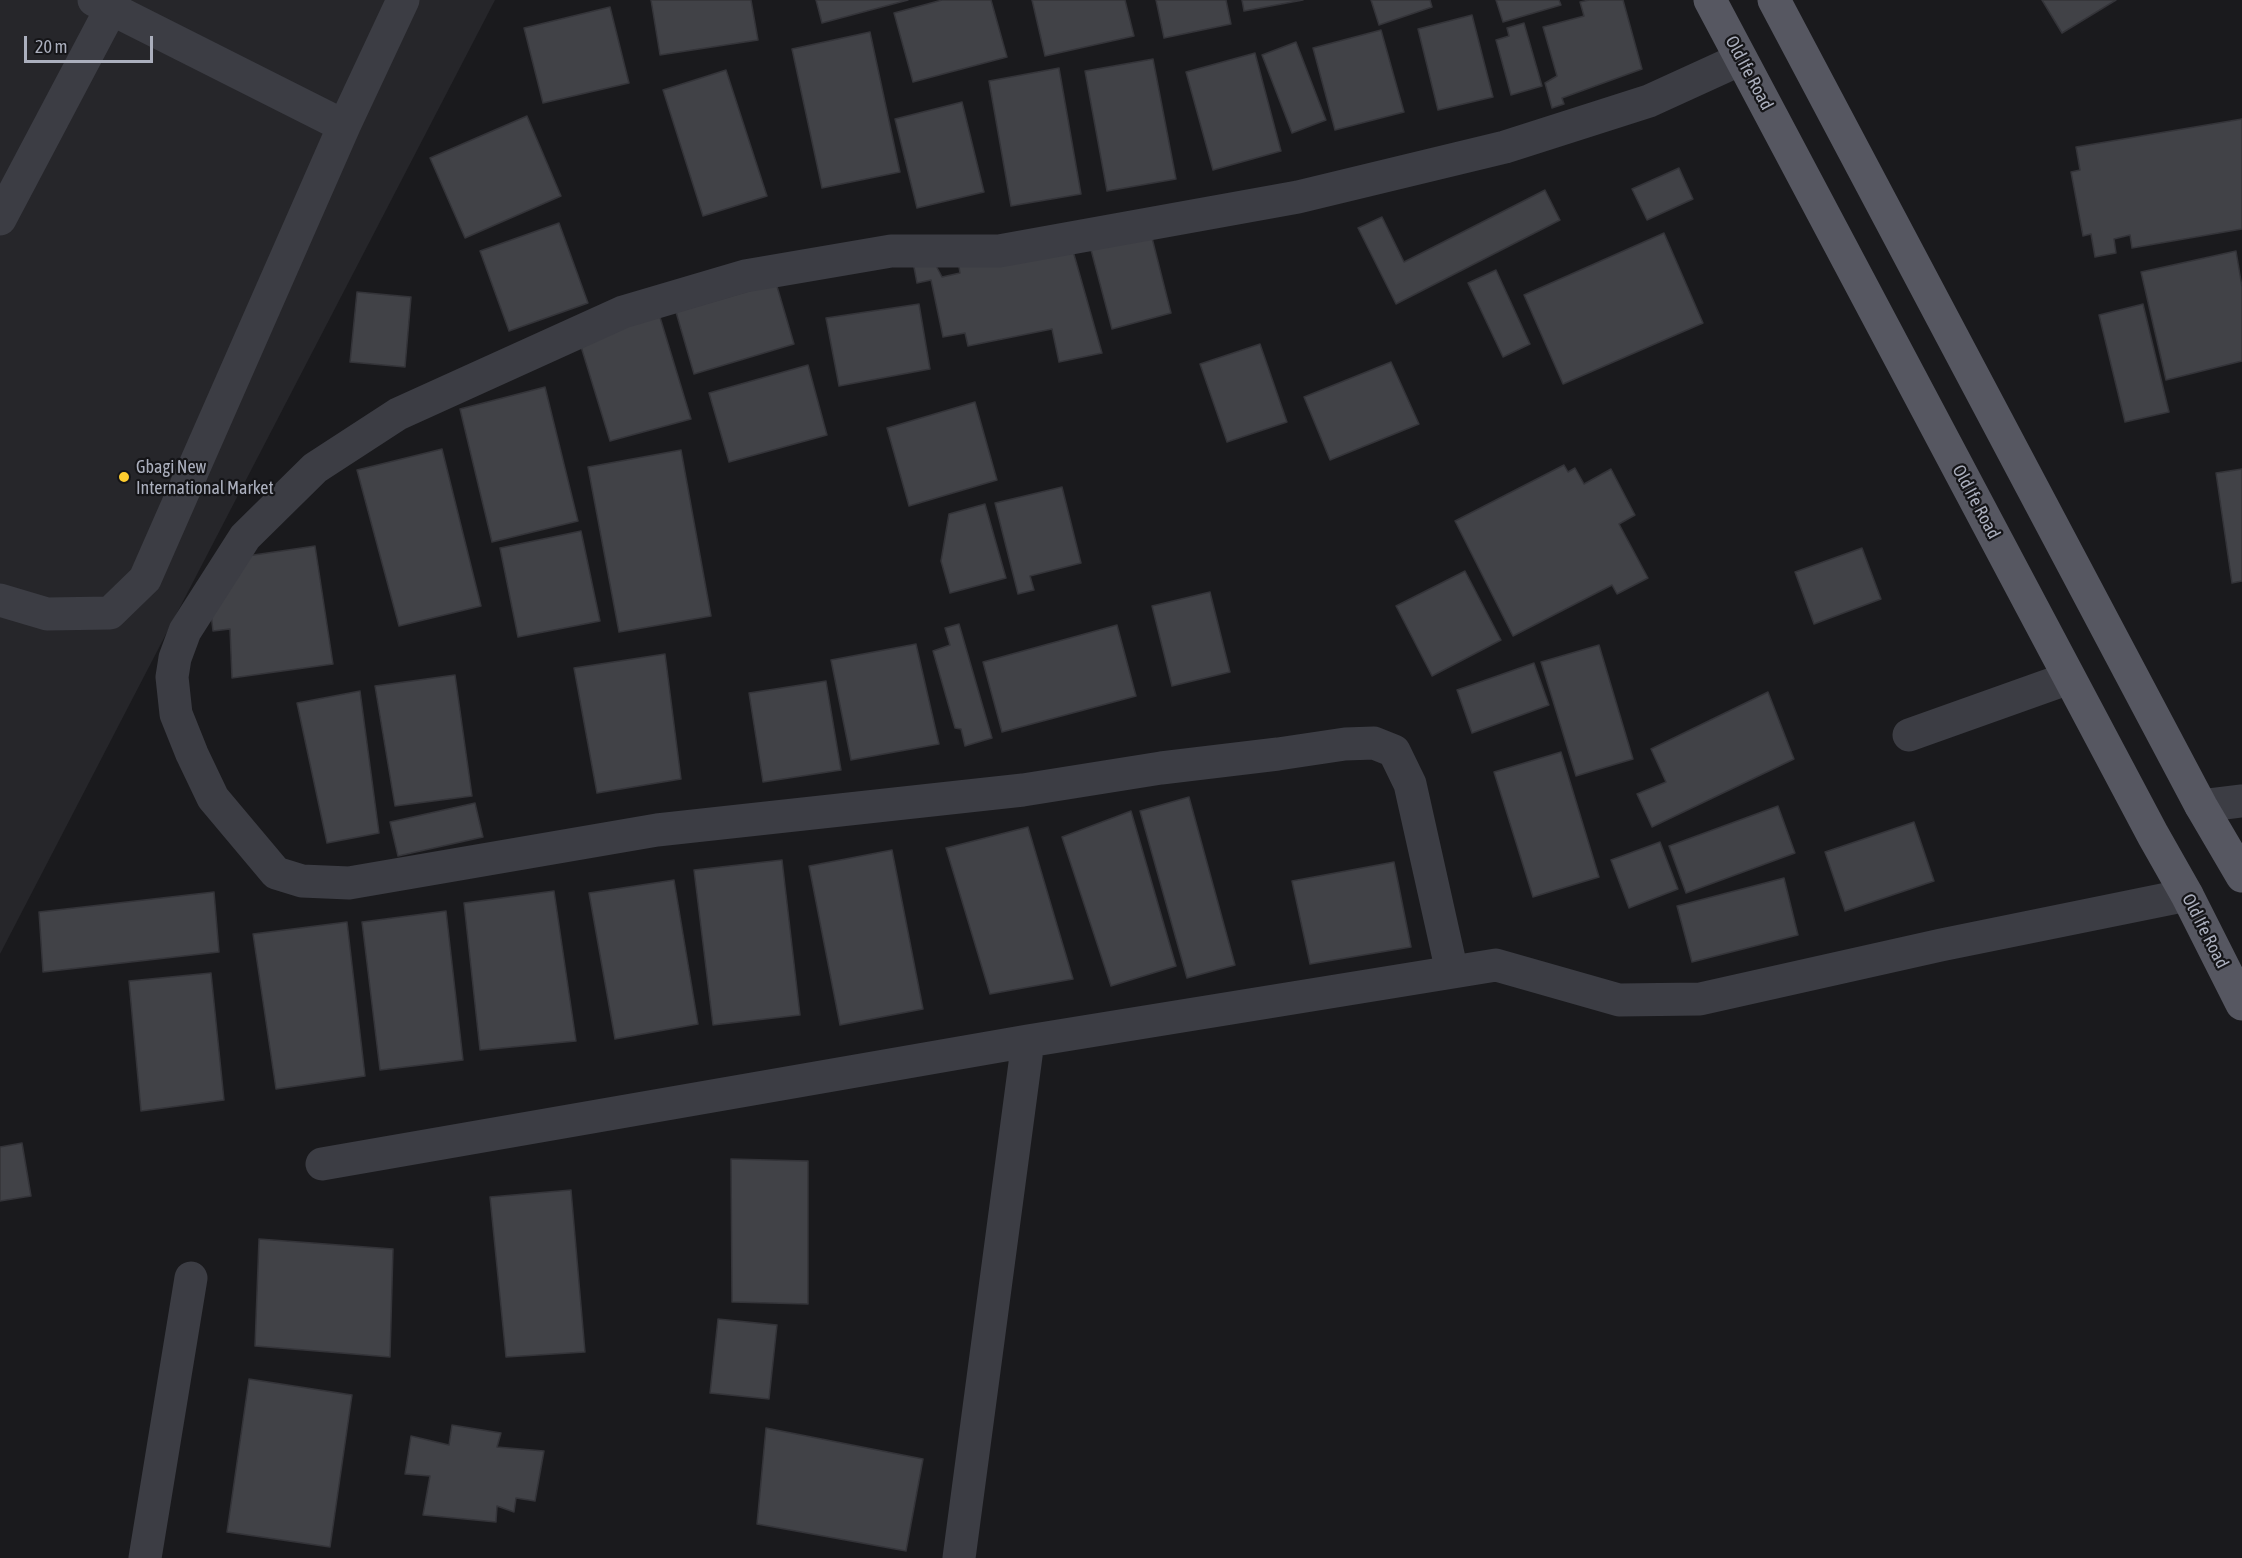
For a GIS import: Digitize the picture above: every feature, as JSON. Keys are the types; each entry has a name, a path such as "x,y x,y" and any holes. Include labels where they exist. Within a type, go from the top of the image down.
{"main road":[{"name":"Old Ife Road","path":"1710,0 2153,836 2187,895 2242,1004"},
{"path":"1774,0 2201,806 2242,876"}],"street":[{"path":"0,600 47,614 110,613 145,579 344,126 403,0"},
{"path":"0,219 103,5 344,126"},
{"path":"1452,972 1410,784 1394,752 1374,742 1161,768 1023,790 657,830 349,883 302,881 276,873 213,798 176,714 172,677 175,658 185,631 244,537 315,468 398,414 623,312 745,276 891,251 999,251 1298,197 1505,147 1649,101 1741,59"},
{"path":"1909,735 2070,678"},
{"path":"2201,806 2242,801"},
{"path":"322,1164 1028,1041 1496,965 1619,1000 1700,999 1941,945 2187,895"},
{"path":"959,1558 1028,1041"},
{"path":"145,1558 191,1278"}],"shaded area":[{"name":"Gbagi New International Market","path":"0,0 495,0 0,954"}],"building":[{"path":"651,0 751,0 758,40 660,55"},
{"path":"816,0 908,0 822,23"},
{"path":"942,0 991,0 1007,57 913,82 894,13"},
{"path":"1032,0 1125,0 1134,36 1045,56"},
{"path":"1156,0 1226,0 1231,24 1164,38"},
{"path":"1242,0 1303,0 1244,11"},
{"path":"1371,0 1430,0 1432,7 1379,25"},
{"path":"1496,0 1559,0 1561,5 1503,22"},
{"path":"1623,0 1642,69 1562,98 1564,104 1552,108 1545,83 1557,76 1543,27 1584,16 1580,2"},
{"path":"2042,0 2116,0 2062,33"},
{"path":"610,7 629,83 543,103 524,28"},
{"path":"1472,15 1493,97 1438,110 1418,29"},
{"path":"1524,23 1542,86 1511,95 1496,40 1509,36 1507,28"},
{"path":"1381,30 1404,112 1335,130 1313,48"},
{"path":"870,32 900,172 822,188 792,49"},
{"path":"1296,42 1326,120 1292,133 1262,55"},
{"path":"1255,53 1281,151 1213,170 1186,72"},
{"path":"1153,59 1176,179 1107,191 1085,71"},
{"path":"1059,68 1081,194 1011,206 989,81"},
{"path":"726,70 767,196 703,216 663,90"},
{"path":"962,102 984,192 917,208 895,119"},
{"path":"527,116 561,196 465,238 430,158"},
{"path":"2242,119 2242,229 2132,248 2130,235 2114,239 2116,253 2095,257 2091,234 2083,236 2071,172 2080,170 2076,147"},
{"path":"1679,168 1693,199 1647,220 1632,189"},
{"path":"1545,190 1560,220 1396,304 1358,228 1382,217 1404,262"},
{"path":"559,223 588,303 509,331 480,251"},
{"path":"1150,230 1171,313 1112,329 1090,246"},
{"path":"1664,233 1703,323 1563,384 1524,295"},
{"path":"1073,251 1102,353 1059,362 1052,329 968,346 965,333 943,337 931,280 917,283 913,262 934,262 942,277 960,273 958,261"},
{"path":"2236,251 2242,287 2242,361 2166,380 2141,272"},
{"path":"1496,270 1530,344 1503,357 1468,283"},
{"path":"776,283 794,344 694,374 676,312"},
{"path":"357,292 411,297 405,367 350,362"},
{"path":"919,304 930,369 839,386 826,318"},
{"path":"2143,304 2169,412 2125,422 2099,315"},
{"path":"659,314 691,419 610,441 579,340"},
{"path":"1260,344 1287,422 1227,442 1200,364"},
{"path":"1391,362 1419,424 1330,460 1304,397"},
{"path":"808,365 827,435 729,462 709,393"},
{"path":"545,387 578,521 492,542 460,409"},
{"path":"975,402 997,480 909,506 887,428"},
{"path":"442,449 481,606 399,626 357,470"},
{"path":"681,450 711,616 619,632 588,467"},
{"path":"1564,465 1568,472 1575,468 1584,484 1611,469 1635,515 1619,524 1648,578 1617,594 1612,585 1513,636 1455,521"},
{"path":"2242,469 2242,581 2232,583 2216,473"},
{"path":"1062,487 1081,563 1030,576 1034,590 1018,594 995,503"},
{"path":"985,504 1006,578 950,593 941,561 949,514"},
{"path":"581,531 600,621 518,637 500,548"},
{"path":"315,546 333,664 232,678 230,629 213,631 210,605 240,557"},
{"path":"1862,548 1881,599 1814,624 1795,572"},
{"path":"1465,571 1501,640 1432,676 1396,606"},
{"path":"1210,592 1230,672 1172,686 1152,606"},
{"path":"959,624 992,738 965,746 961,729 955,728 933,651 950,645 945,628"},
{"path":"1117,625 1136,696 1002,732 983,662"},
{"path":"916,644 939,744 851,760 831,660"},
{"path":"1599,645 1633,759 1576,776 1541,662"},
{"path":"665,654 681,779 597,793 574,668"},
{"path":"1534,663 1549,705 1472,733 1457,690"},
{"path":"455,675 472,796 395,806 375,686"},
{"path":"826,681 841,770 763,782 749,693"},
{"path":"360,691 379,833 327,843 297,703"},
{"path":"1768,692 1794,759 1652,827 1637,794 1666,782 1651,749"},
{"path":"1561,752 1599,877 1533,897 1494,772"},
{"path":"1189,797 1235,965 1187,978 1140,811"},
{"path":"475,803 483,837 398,856 390,822"},
{"path":"1778,806 1795,853 1686,893 1669,846"},
{"path":"1131,811 1176,966 1111,986 1062,837"},
{"path":"1914,822 1934,881 1845,911 1825,852"},
{"path":"1028,827 1073,979 990,994 946,848"},
{"path":"1660,842 1678,889 1629,908 1611,860"},
{"path":"892,850 923,1009 840,1025 809,866"},
{"path":"782,860 800,1015 713,1025 694,870"},
{"path":"1394,862 1411,947 1310,964 1292,881"},
{"path":"1784,878 1798,935 1692,962 1677,906"},
{"path":"674,880 698,1024 615,1039 589,893"},
{"path":"554,891 576,1041 480,1050 464,903"},
{"path":"214,892 219,952 43,972 39,912"},
{"path":"446,911 463,1060 380,1070 362,922"},
{"path":"347,922 365,1076 276,1089 253,934"},
{"path":"211,973 224,1100 141,1111 129,981"},
{"path":"22,1143 31,1196 0,1201 0,1147"},
{"path":"731,1159 808,1161 808,1304 732,1302"},
{"path":"571,1190 585,1352 506,1357 490,1197"},
{"path":"259,1239 393,1249 390,1357 255,1346"},
{"path":"718,1319 777,1325 769,1399 710,1393"},
{"path":"249,1379 352,1395 330,1547 227,1532"},
{"path":"452,1425 501,1433 497,1447 544,1451 535,1501 516,1498 514,1512 497,1506 496,1522 423,1515 430,1476 405,1474 411,1436 449,1445"},
{"path":"766,1428 923,1459 906,1551 757,1524"}],"place":[{"name":"Gbagi New International Market","path":"124,477"}]}
